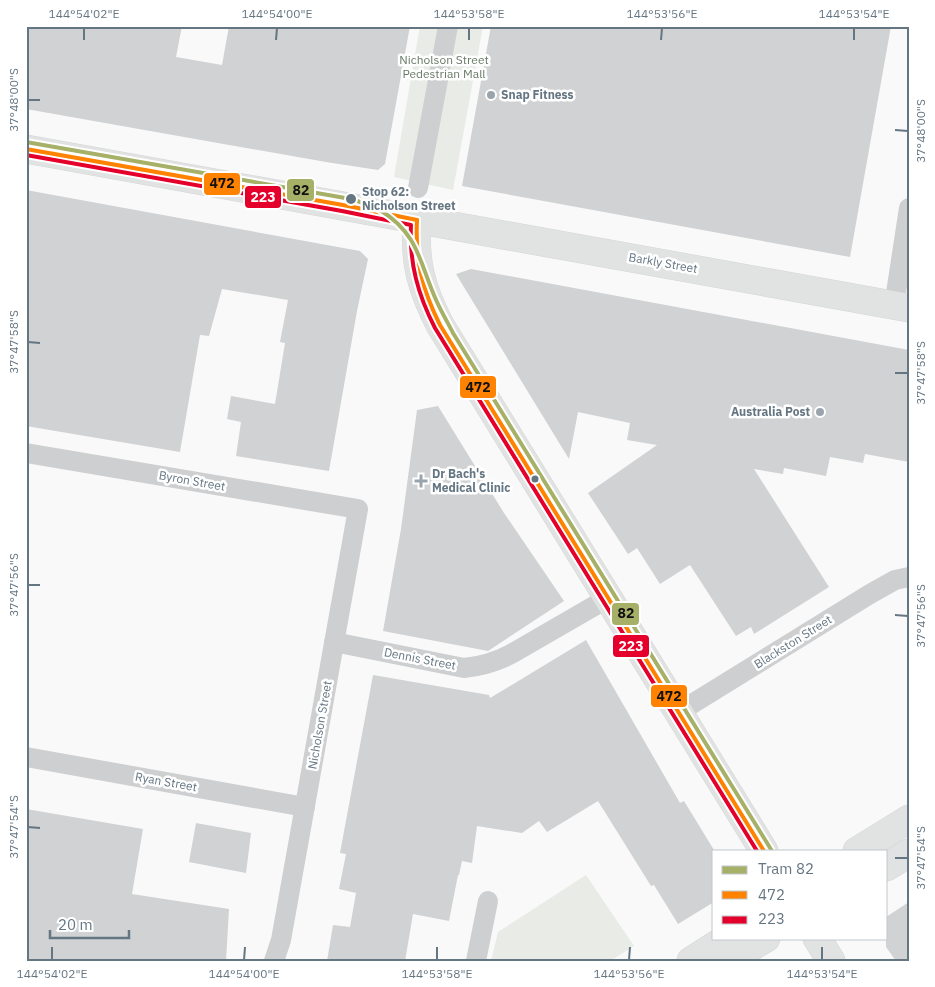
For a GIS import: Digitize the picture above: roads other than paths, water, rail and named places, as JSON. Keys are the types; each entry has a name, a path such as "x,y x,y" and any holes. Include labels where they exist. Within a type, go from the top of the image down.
{"street":[{"path":"418,188 448,26"},
{"name":"Barkly Street","path":"26,149 336,203 417,220 901,307"},
{"path":"901,307 909,208"},
{"path":"417,220 418,265 426,294 436,316 763,850"},
{"name":"Byron Street","path":"26,453 358,510"},
{"name":"Nicholson Street","path":"274,961 281,940 358,510"},
{"name":"Blackston Street","path":"679,712 870,594 895,580 909,577"},
{"name":"Dennis Street","path":"334,642 464,668 480,666 511,654 608,598"},
{"name":"Ryan Street","path":"26,757 305,807"},
{"path":"860,850 909,819"},
{"path":"888,866 909,853"},
{"path":"476,961 488,901"},
{"name":"Nicholson Street","path":"281,940 283,961"},
{"path":"691,961 724,940"},
{"path":"728,961 763,940"},
{"path":"819,940 831,961"}],"tram line":[{"name":"82","path":"26,142 351,199 377,208 403,229 417,251 437,302 453,333 771,850"}],"place":[{"name":"Snap Fitness","path":"491,95"},
{"name":"Stop 62: Nicholson Street","path":"351,199"},
{"name":"Australia Post","path":"820,412"},
{"name":"Dr Bach's Medical Clinic","path":"421,481"}],"park label":[{"name":"Nicholson Street Pedestrian Mall","path":"444,67"}]}
